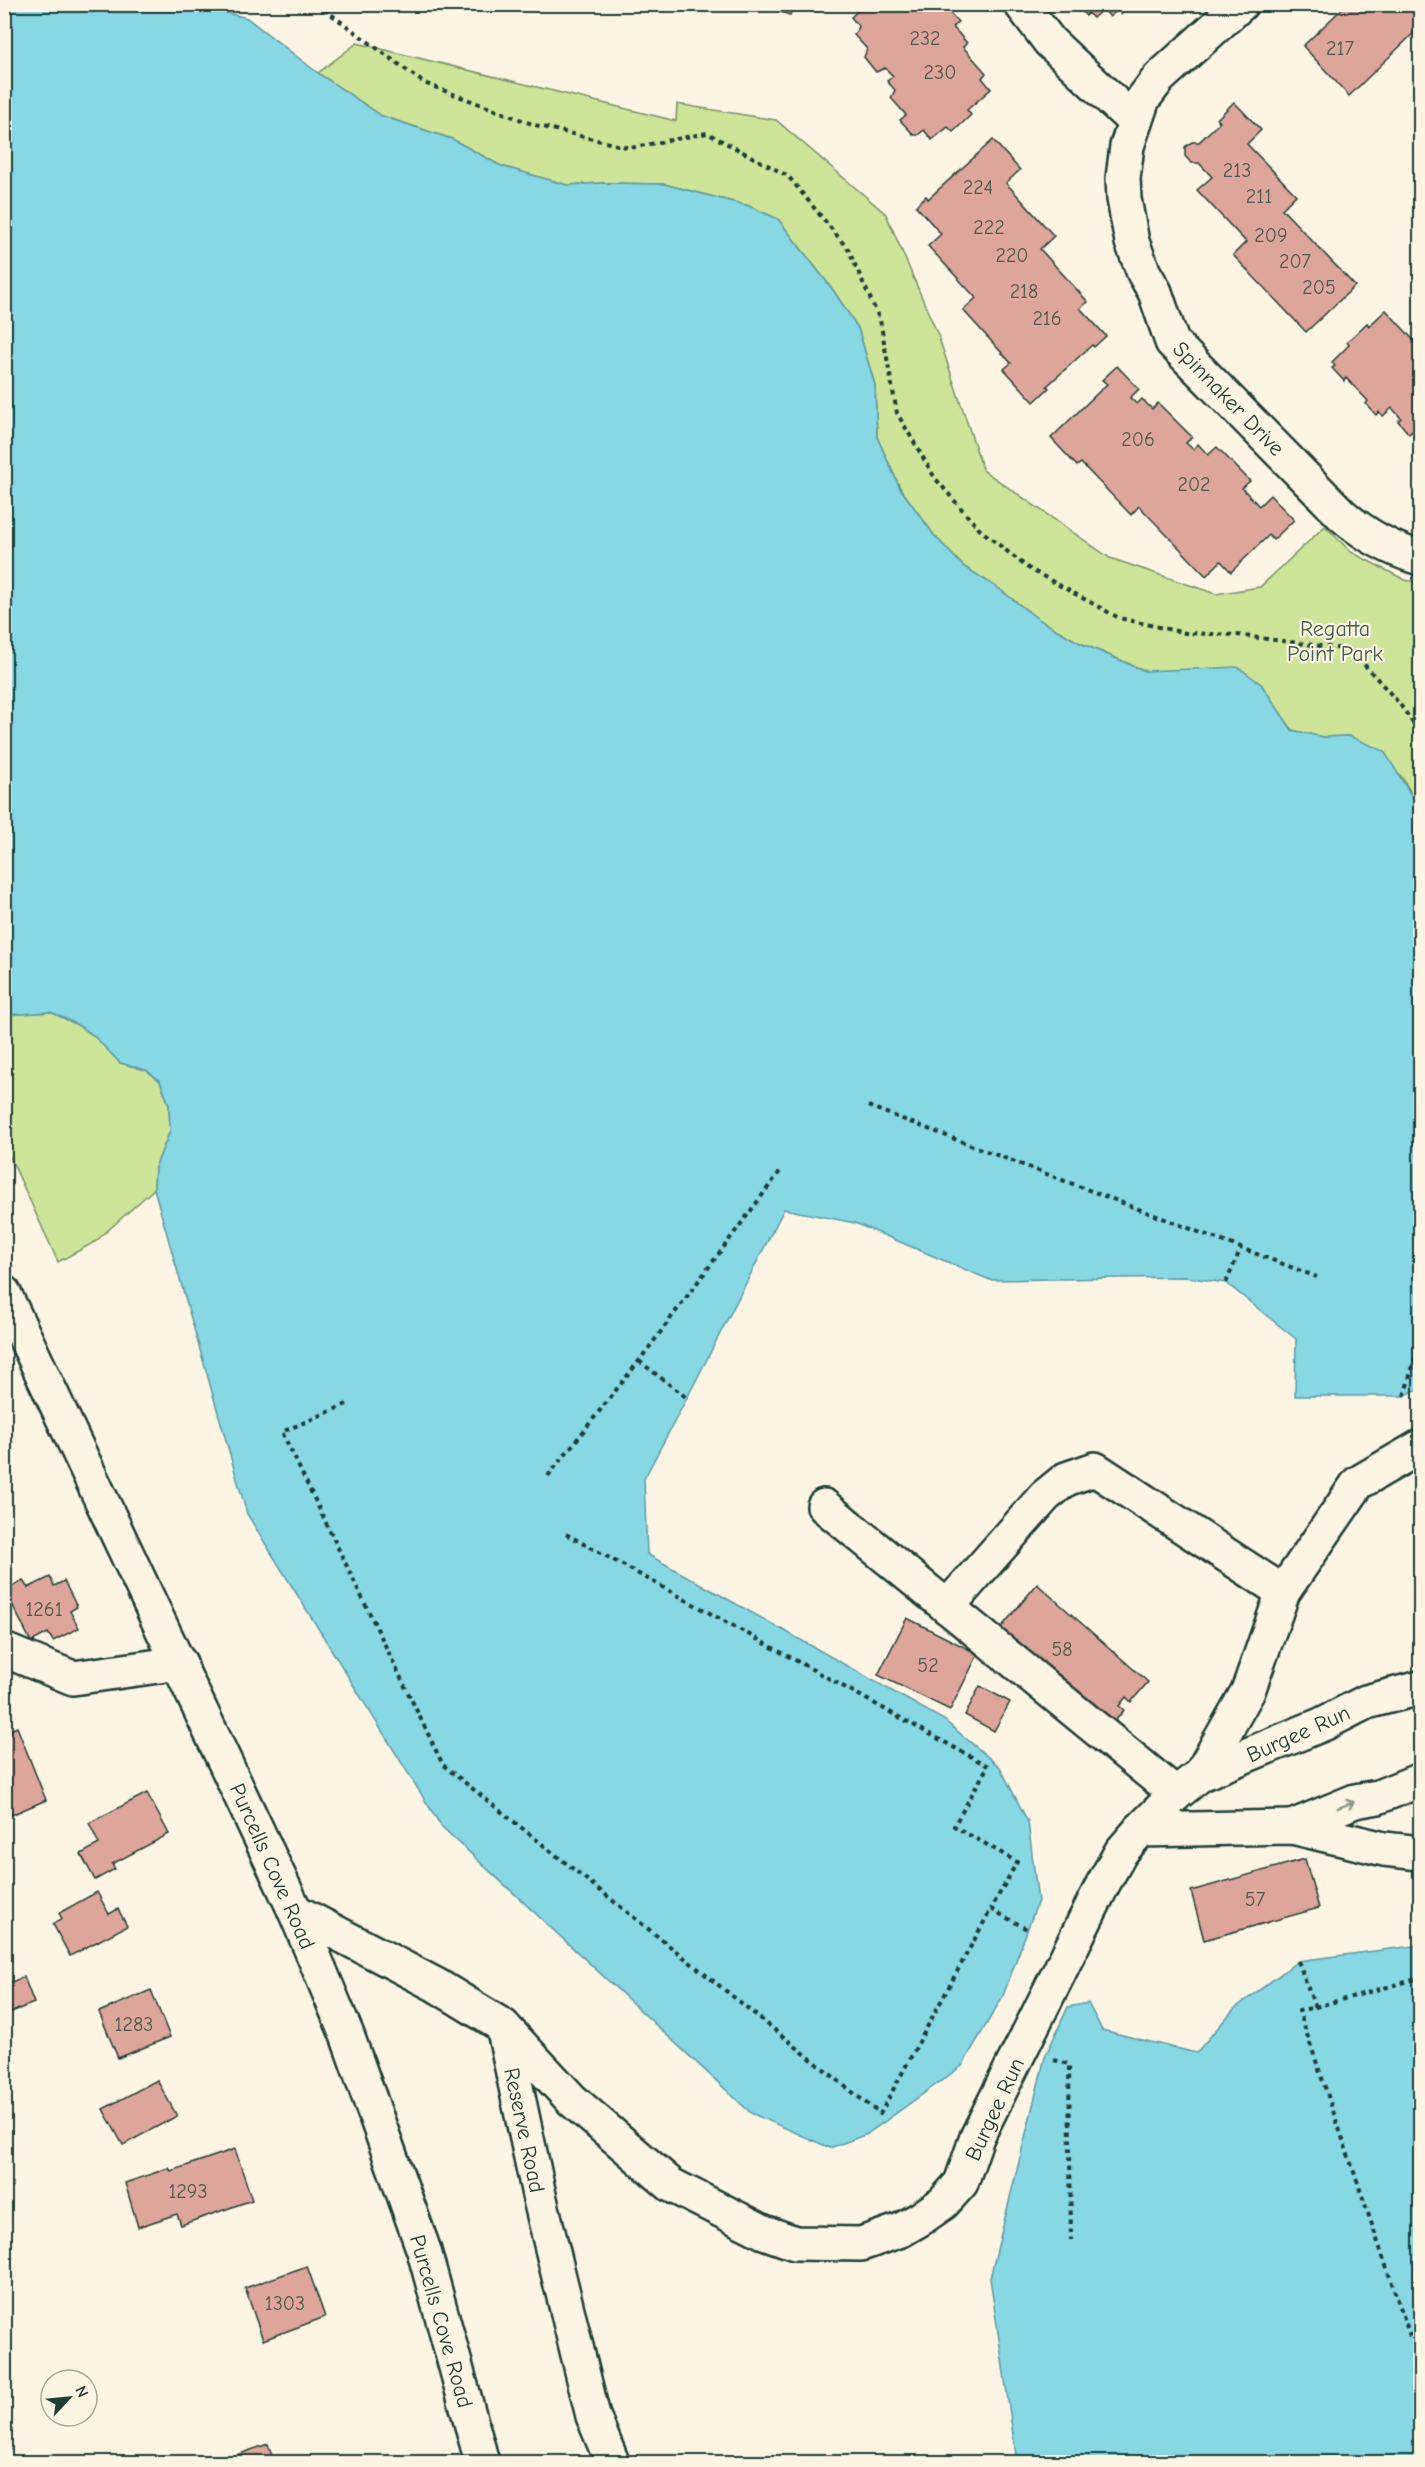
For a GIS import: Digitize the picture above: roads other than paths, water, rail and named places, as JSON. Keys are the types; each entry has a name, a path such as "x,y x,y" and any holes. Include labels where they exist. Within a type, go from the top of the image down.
{"street":[{"path":"1020,4 1050,42 1135,122"},
{"name":"Spinnaker Drive","path":"1241,4 1159,78 1143,99 1127,146 1124,200 1132,242 1144,273 1155,292 1172,342 1342,515 1362,532 1386,546 1420,558"},
{"name":"Purcells Cove Road","path":"4,1293 296,1911 347,2036 424,2251 482,2463"},
{"path":"824,1506 946,1607 1188,1784 1248,1691 1283,1592 1358,1483 1420,1447"},
{"path":"946,1607 1045,1496 1066,1479 1095,1469 1283,1592"},
{"path":"4,1650 74,1678 180,1663"},
{"path":"1412,1690 1420,1663"},
{"name":"Burgee Run","path":"503,2026 572,2100 671,2185 764,2232 795,2243 868,2243 902,2230 920,2219 943,2203 961,2184 977,2137 1103,1884 1121,1852 1140,1830 1188,1784 1323,1724 1366,1702 1412,1690"},
{"path":"1292,1827 1355,1801 1378,1797 1420,1780"},
{"path":"1140,1830 1292,1827 1384,1849 1420,1853"},
{"path":"296,1911 436,1985 503,2026"},
{"name":"Reserve Road","path":"503,2026 539,2195 593,2416 612,2463"}],"water":[{"path":"5,4 194,5 247,18 318,73 382,116 452,139 501,166 567,185 664,184 749,206 778,219 833,290 858,328 875,385 877,437 900,488 934,535 963,566 998,588 1038,619 1078,642 1145,671 1238,667 1261,684 1292,730 1323,737 1349,736 1384,751 1420,809 1420,1388 1404,1396 1295,1396 1296,1339 1226,1283 1185,1277 990,1280 855,1223 784,1209 644,1479 647,1554 944,1720 1000,1767 1028,1822 1038,1901 1003,1996 962,2066 867,2134 830,2148 751,2113 441,1826 247,1514 154,1189 155,1168 170,1131 169,1104 160,1081 146,1070 120,1063 93,1035 51,1012 5,1015"},
{"path":"1420,1945 1420,2462 1017,2462 990,2278 1045,2057 1068,2007 1088,2003 1102,2030 1196,2053 1234,2009 1298,1961"}],"park label":[{"name":"Regatta Point Park","path":"1335,640"}]}
